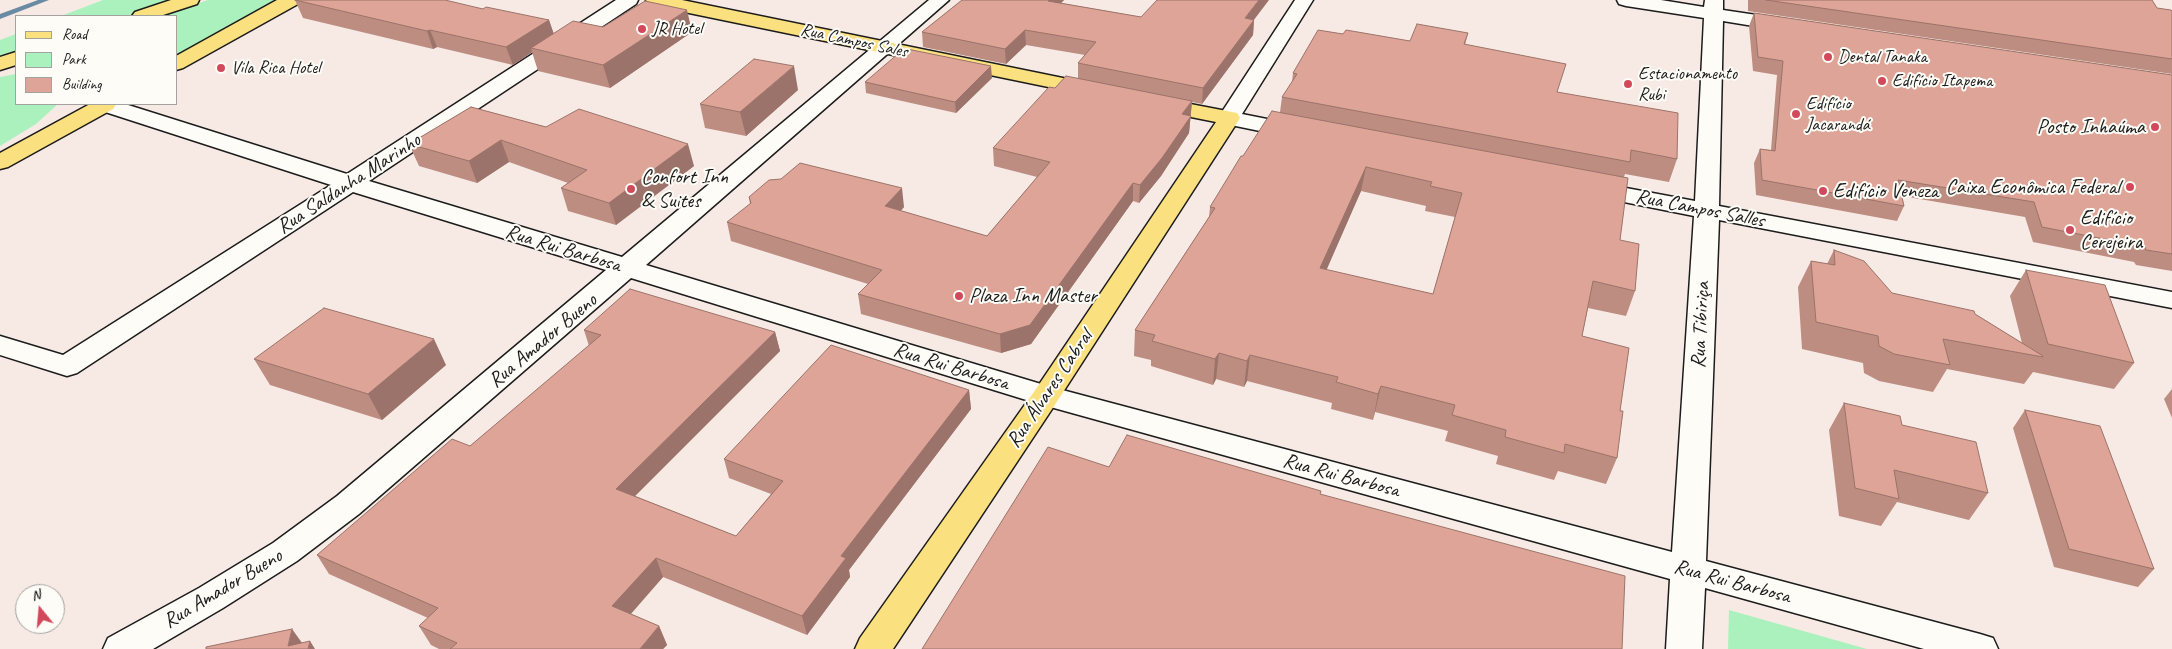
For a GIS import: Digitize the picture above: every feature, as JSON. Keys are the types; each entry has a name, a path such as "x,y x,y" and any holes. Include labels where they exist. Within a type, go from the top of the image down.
{"main road":[{"path":"145,15 190,0"},
{"path":"178,63 291,0"},
{"name":"Rua Campos Sales","path":"655,0 1229,118"},
{"path":"0,65 15,58"},
{"path":"0,65 15,64"},
{"path":"0,162 102,105"},
{"name":"Rua Álvares Cabral","path":"873,649 1046,396 1229,118"}],"street":[{"name":"Rua Saldanha Marinho","path":"0,345 67,366 629,0"},
{"name":"Rua Amador Bueno","path":"121,649 211,598 285,552 348,505 940,0"},
{"name":"Rua Álvares Cabral","path":"1229,118 1304,0"},
{"path":"1626,0 1713,7 1812,29"},
{"name":"Rua Tibiriça","path":"1684,649 1707,210 1713,7"},
{"name":"Rua Rui Barbosa","path":"107,105 350,183 1046,396 1980,649"},
{"path":"1229,118 1317,135"},
{"name":"Rua Campos Salles","path":"1570,184 2172,300"}],"green space":[{"path":"103,0 176,0 129,15 64,15"},
{"path":"208,0 275,0 178,55 178,15 163,15"},
{"path":"15,34 15,52 0,58 0,40"},
{"path":"15,74 15,105 57,105 36,124 0,146 0,77"},
{"path":"1729,610 1867,649 1728,649"}],"building":[{"path":"295,0 445,0 483,9 486,7 549,20 506,47 430,30 427,31"},
{"path":"962,0 1050,0 1048,1 1141,17 1157,0 1259,0 1245,18 1254,20 1203,88 1078,63 1096,42 1025,30 1005,49 922,32"},
{"path":"1766,0 2152,0 2157,8 2172,11 2172,59"},
{"path":"645,1 687,10 603,65 531,48 573,21 603,27"},
{"path":"1754,13 2172,75 2172,254 2042,227 2034,202 1898,180 1904,206 1762,180 1760,149 1775,151 1783,61 1758,57"},
{"path":"1417,24 1468,33 1464,44 1566,64 1557,92 1678,113 1677,159 1631,150 1630,162 1282,97 1297,74 1293,73 1318,30 1343,34 1346,30 1410,41"},
{"path":"907,49 991,66 955,102 865,82 899,53 902,54"},
{"path":"754,59 794,66 740,112 700,104"},
{"path":"1066,76 1192,101 1182,114 1191,116 1162,158 1140,185 1133,183 1030,325 1000,334 858,294 882,270 727,222 751,203 749,197 769,180 781,179 800,163 902,188 885,206 987,236 1050,162 993,148 1049,87 1055,88"},
{"path":"471,107 546,127 579,109 688,144 609,203 561,188 587,170 501,140 469,161 409,144"},
{"path":"1272,111 1628,178 1620,240 1639,244 1635,291 1593,281 1582,336 1629,348 1620,411 1623,411 1617,458 1565,444 1564,453 1505,437 1506,430 1452,415 1455,405 1381,386 1378,394 1336,382 1338,377 1250,355 1247,361 1219,353 1215,359 1152,341 1155,335 1135,330 1215,208 1210,207 1241,156 1243,156","holes":["1366,167 1432,182 1430,186 1462,193 1433,294 1320,268"]},
{"path":"1834,250 1864,261 1892,293 1974,311 1975,314 2043,357 1943,339 1950,365 1894,354 1879,346 1878,336 1816,322 1811,261 1835,265"},
{"path":"2026,270 2105,285 2134,363 2048,344"},
{"path":"630,289 775,332 616,489 736,536 783,481 724,459 831,345 969,390 841,556 846,558 802,616 656,558 612,606 659,626 640,649 450,649 457,643 419,626 438,608 317,555 452,439 470,446 601,335 584,330"},
{"path":"324,308 434,339 368,394 254,359"},
{"path":"1844,403 1900,416 1902,425 1976,442 1988,493 1894,470 1899,499 1855,488"},
{"path":"2025,410 2100,426 2154,569 2069,549"},
{"path":"1127,435 1321,491 1320,494 1625,576 1622,649 922,649 1048,447 1109,467"},
{"path":"292,629 288,646 310,641 308,649 206,649 206,647"}],"waterway":[{"path":"0,17 45,0"}],"place":[{"name":"JR Hotel","path":"642,29"},
{"name":"Dental Tanaka","path":"1828,57"},
{"name":"Vila Rica Hotel","path":"221,68"},
{"name":"Edifício Itapema","path":"1882,81"},
{"name":"Estacionamento Rubi","path":"1628,84"},
{"name":"Edifício Jacarandá","path":"1796,114"},
{"name":"Posto Inhaúma","path":"2155,127"},
{"name":"Caixa Econômica Federal","path":"2130,187"},
{"name":"Confort Inn & Suites","path":"631,189"},
{"name":"Edifício Veneza","path":"1823,191"},
{"name":"Edifício Cerejeira","path":"2070,230"},
{"name":"Plaza Inn Master","path":"959,296"}]}
